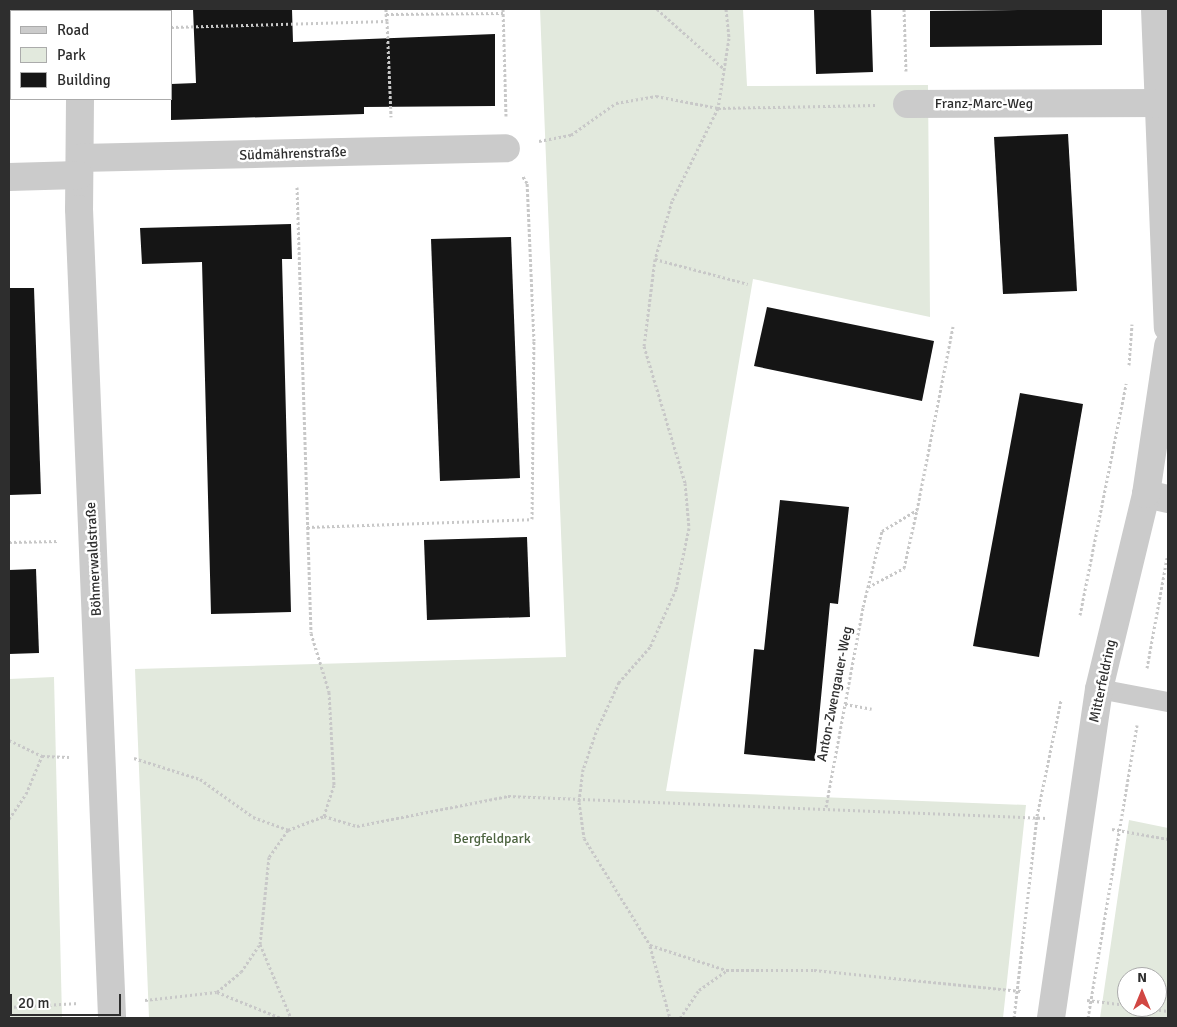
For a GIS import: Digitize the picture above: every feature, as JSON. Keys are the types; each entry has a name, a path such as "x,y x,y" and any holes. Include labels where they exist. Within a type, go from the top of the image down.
{"street":[{"path":"1154,9 1163,103 1168,328"},
{"name":"Böhmerwaldstraße","path":"80,100 80,167 112,1018"},
{"name":"Franz-Marc-Weg","path":"907,104 1163,103"},
{"name":"Südmährenstraße","path":"9,177 80,167 393,150 506,148"},
{"name":"Mitterfeldring","path":"1053,1007 1099,689 1157,496 1168,346"}],"lane":[{"path":"1099,689 1168,702"}],"path":[{"path":"386,9 393,150"},
{"path":"658,9 724,69"},
{"path":"670,1018 650,945 584,838 579,802 583,769 596,732 619,682 650,647 676,589 689,528 685,482 644,346 655,259 672,201 718,108 729,38 726,9"},
{"path":"506,148 571,136 616,103 656,96 718,108 907,104 904,9"},
{"path":"307,527 532,518 534,341 527,183 506,148 504,11 386,14"},
{"path":"172,27 387,21"},
{"path":"296,155 311,633 329,692 334,786 324,816"},
{"path":"655,259 748,284"},
{"path":"1079,618 1128,373 1132,318"},
{"path":"868,587 904,568 954,326"},
{"name":"Anton-Zwengauer-Weg","path":"826,806 868,587 882,531 917,510"},
{"path":"9,542 60,541"},
{"path":"1088,1018 1168,554"},
{"path":"1014,1018 1037,816 1062,694"},
{"path":"845,704 872,709"},
{"path":"9,740 42,756 67,758 103,750 200,779 253,817 288,830"},
{"path":"9,819 26,794 42,756"},
{"path":"217,992 241,972 260,944 269,857 288,830 324,816 357,826 508,796 579,802 826,806 1037,816 1168,839"},
{"path":"260,944 291,1018"},
{"path":"650,945 726,970 814,970 1017,990 1053,1007 1090,1000 1117,1004"},
{"path":"680,1018 699,990 726,970"}],"green space":[{"name":"Bergfeldpark","path":"540,9 743,9 747,86 928,85 930,317 753,279 666,791 1026,805 1003,1018 149,1018 135,669 566,657"},
{"path":"54,677 62,1018 9,1018 9,679"},
{"path":"1129,820 1168,828 1168,1018 1100,1018"}],"building":[{"path":"193,9 292,9 293,42 495,34 495,106 364,107 364,114 171,120 172,84 196,83"},
{"path":"814,9 871,9 873,72 816,74"},
{"path":"1102,9 1102,45 930,47 930,11"},
{"path":"1068,134 1077,291 1003,294 994,137"},
{"path":"291,224 292,259 282,259 291,612 211,614 202,262 142,264 140,228"},
{"path":"511,237 520,478 440,481 431,239"},
{"path":"9,288 34,288 41,494 9,495"},
{"path":"767,307 934,341 922,401 754,366"},
{"path":"1020,393 1083,404 1039,657 973,646"},
{"path":"780,500 849,507 838,604 830,603 815,761 744,754 754,649 764,650"},
{"path":"527,537 530,617 427,620 424,540"},
{"path":"36,569 39,653 9,654 9,570"}]}
